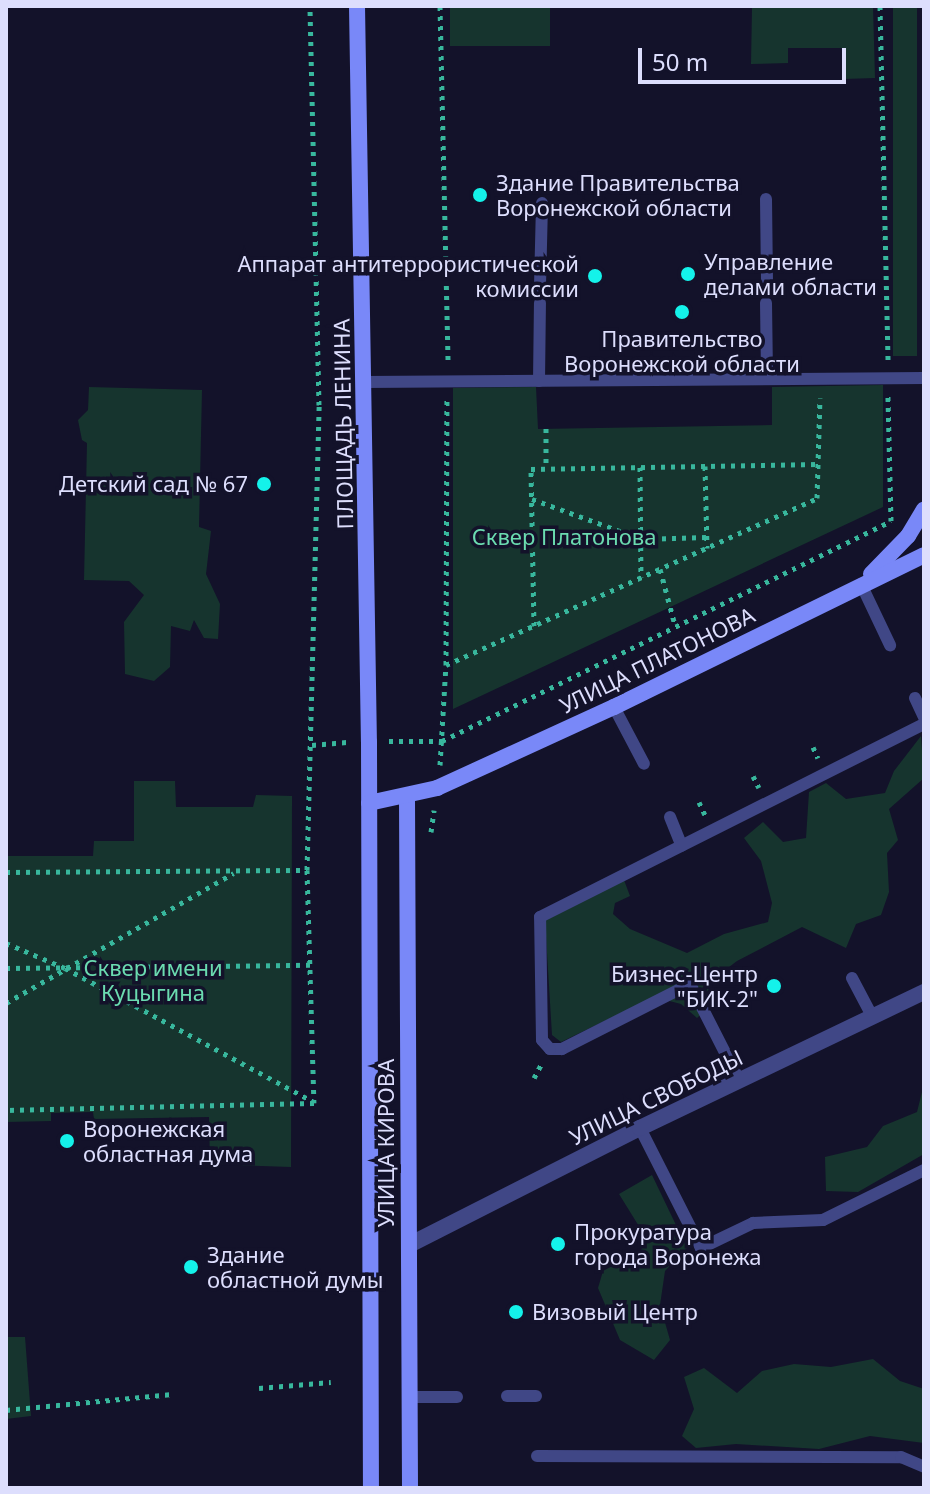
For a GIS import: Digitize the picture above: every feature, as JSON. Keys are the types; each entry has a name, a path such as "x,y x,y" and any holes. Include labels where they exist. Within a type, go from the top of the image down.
{"main road":[{"name":"ПЛОЩАДЬ ЛЕНИНА","path":"357,6 369,803"},
{"path":"861,584 908,536 924,509"},
{"name":"УЛИЦА ПЛАТОНОВА","path":"407,798 437,788 614,707 924,555"},
{"path":"369,803 407,798"},
{"name":"УЛИЦА КИРОВА","path":"407,798 410,1488"},
{"name":"УЛИЦА КИРОВА","path":"369,803 371,1488"}],"street":[{"name":"УЛИЦА СВОБОДЫ","path":"409,1245 640,1128 924,992"}],"lane":[{"path":"766,199 767,287"},
{"path":"540,286 542,203"},
{"path":"539,381 540,303"},
{"path":"766,303 767,379"},
{"path":"364,382 924,378"},
{"path":"861,584 890,645"},
{"path":"915,698 924,717"},
{"path":"614,707 644,764"},
{"path":"739,1080 690,984 562,1049 550,1049 542,1040 540,917 924,724"},
{"path":"670,817 682,846"},
{"path":"852,978 872,1016"},
{"path":"640,1128 701,1248 753,1223 823,1220 924,1170"},
{"path":"507,1396 536,1396"},
{"path":"409,1397 457,1397"},
{"path":"537,1456 901,1457 924,1467"}],"path":[{"path":"310,6 319,405 307,870 314,1103"},
{"path":"423,741 442,741 891,521 880,6"},
{"path":"446,665 817,498 820,379"},
{"path":"546,428 546,468"},
{"path":"534,626 531,469 818,464"},
{"path":"705,466 707,548"},
{"path":"640,467 641,577"},
{"path":"532,499 642,539 706,537"},
{"path":"660,569 675,625"},
{"path":"312,745 338,743"},
{"path":"6,872 307,870"},
{"path":"6,1003 237,871"},
{"path":"6,943 65,968 314,1103"},
{"path":"6,968 310,965"},
{"path":"6,1110 314,1103"},
{"path":"259,1388 331,1382"},
{"path":"6,1410 172,1394"}],"green space":[{"path":"873,6 875,78 844,79 843,48 788,48 788,63 751,64 752,8"},
{"path":"450,8 550,8 550,46 450,46"},
{"path":"893,8 917,8 917,356 893,356"},
{"name":"Сквер Платонова","path":"883,385 883,507 453,709 453,388 536,387 538,429 772,425 772,387"},
{"path":"89,387 202,390 199,527 211,531 206,574 220,604 218,639 204,638 194,620 190,631 171,626 170,667 154,681 125,674 124,622 144,595 129,581 84,580 87,443 82,440 78,420 88,410"},
{"path":"921,736 924,778 889,809 898,840 887,853 889,892 881,915 856,924 846,948 802,927 737,961 712,980 712,1004 697,1018 681,1004 654,997 561,1042 552,1035 545,920 624,880 630,896 615,903 613,914 630,929 687,953 724,934 768,922 772,903 761,861 744,838 763,822 783,842 806,838 809,792 826,783 846,799 885,793 894,771"},
{"name":"Сквер имени Куцыгина","path":"134,781 175,781 176,807 253,807 256,795 292,796 291,1167 210,1164 209,1117 94,1119 93,1112 51,1113 51,1121 6,1122 6,856 93,856 94,841 134,841"},
{"path":"924,1084 924,1154 858,1192 826,1191 825,1157 867,1147 883,1126 917,1112"},
{"path":"652,1175 687,1248 665,1271 660,1305 670,1340 654,1360 620,1340 598,1288 603,1271 641,1251 645,1236 619,1194"},
{"path":"6,1337 25,1337 31,1416 6,1419"},
{"path":"873,1359 900,1381 924,1389 924,1443 870,1436 819,1449 736,1444 696,1448 682,1436 694,1409 684,1377 704,1368 737,1393 762,1371 794,1364 831,1367"}],"place":[{"name":"Здание Правительства Воронежской области","path":"480,195"},
{"name":"Управление делами области","path":"688,274"},
{"name":"Аппарат антитеррористической комиссии","path":"595,276"},
{"name":"Правительство Воронежской области","path":"682,312"},
{"name":"Детский сад № 67","path":"264,484"},
{"name":"Бизнес-Центр \"БИК-2\"","path":"774,986"},
{"name":"Воронежская областная дума","path":"67,1141"},
{"name":"Прокуратура города Воронежа","path":"558,1244"},
{"name":"Здание областной думы","path":"191,1267"},
{"name":"Визовый Центр","path":"516,1312"}]}
